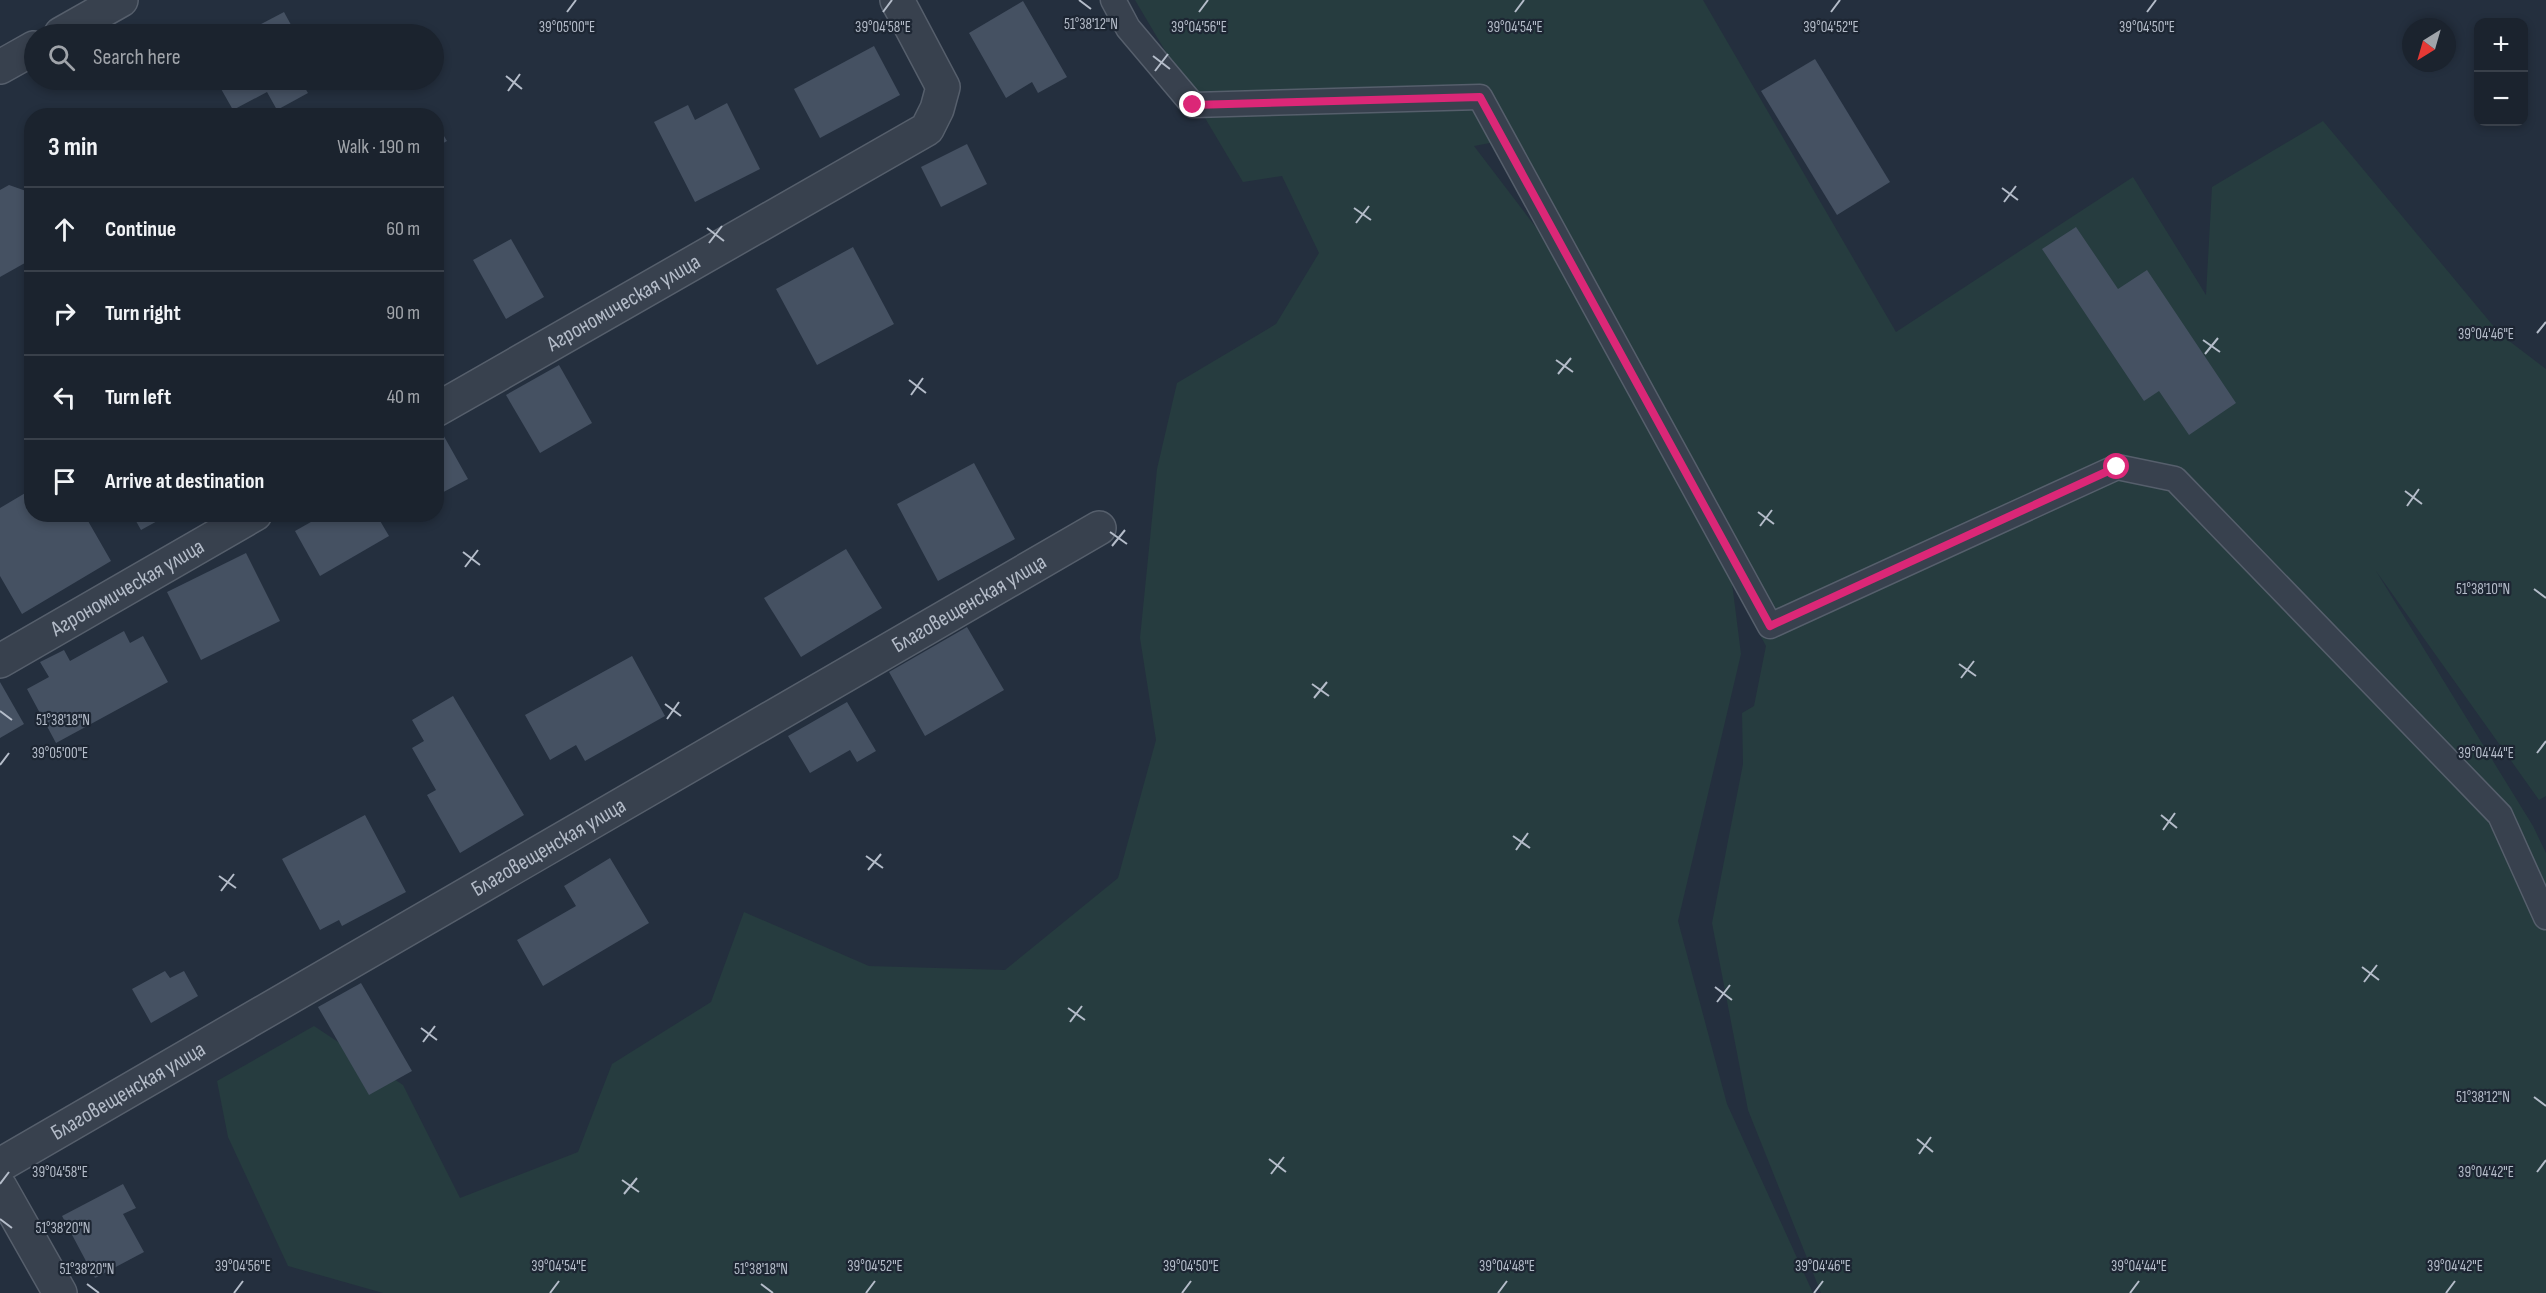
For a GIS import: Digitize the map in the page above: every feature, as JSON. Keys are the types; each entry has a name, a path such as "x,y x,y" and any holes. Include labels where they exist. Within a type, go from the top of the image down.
{"street":[{"path":"79,24 121,0"},
{"name":"Агрономическая улица","path":"444,405 927,129 938,109 942,87 897,0"},
{"path":"0,67 24,54"},
{"name":"Агрономическая улица","path":"0,661 241,522"},
{"name":"Благовещенская улица","path":"0,1165 1099,528"},
{"path":"0,1187 60,1293"}],"lane":[{"path":"1113,0 1128,28 1193,105 1480,97 1770,626 2117,467 2175,478 2500,815 2546,917"}],"green space":[{"path":"1135,0 1703,0 1896,332 2133,177 2206,295 2212,187 2323,121 2500,334 2546,369 2546,796 2539,800 2376,571 2533,826 2546,853 2546,1293 1821,1293 1748,1110 1712,923 1743,764 1742,713 1754,706 1766,646 1732,583 1741,654 1678,921 1727,1104 1813,1293 383,1293 288,1266 228,1137 217,1081 314,1026 403,1085 460,1198 578,1152 612,1064 711,1002 744,912 869,966 1005,970 1118,878 1156,740 1140,638 1157,469 1177,383 1276,324 1319,253 1282,176 1243,182","holes":["1490,143 1538,230 1474,146"]}],"building":[{"path":"1023,1 1067,77 1038,93 1032,82 1006,98 969,33"},
{"path":"284,12 291,24 261,24"},
{"path":"874,46 900,95 820,138 794,89"},
{"path":"1815,59 1890,182 1837,215 1761,91"},
{"path":"222,90 306,90 308,93 281,108 276,108 267,92 237,108 232,108"},
{"path":"727,103 760,169 695,202 654,122 688,105 695,120"},
{"path":"967,144 987,184 941,207 921,167"},
{"path":"9,185 24,190 24,264 0,277 0,190"},
{"path":"2076,227 2118,289 2147,270 2236,403 2189,435 2159,391 2144,401 2042,249"},
{"path":"511,239 544,297 506,319 473,260"},
{"path":"853,247 894,324 817,365 776,289"},
{"path":"559,365 592,423 540,453 506,395"},
{"path":"444,436 468,479 444,492"},
{"path":"974,463 1015,539 938,581 897,504"},
{"path":"24,494 24,522 89,522 111,561 22,614 0,576 0,508"},
{"path":"136,522 156,522 141,530"},
{"path":"311,522 381,522 389,536 320,576 295,531"},
{"path":"846,549 882,608 801,657 764,598"},
{"path":"246,553 280,621 201,660 167,592"},
{"path":"967,627 1004,690 925,736 889,672"},
{"path":"124,631 130,643 143,636 168,682 56,743 27,689 49,677 40,662 64,650 70,661"},
{"path":"632,656 665,716 585,761 576,745 550,760 525,715"},
{"path":"0,682 24,724 0,738"},
{"path":"453,696 524,815 460,853 427,795 436,790 412,748 424,741 412,720"},
{"path":"847,702 876,751 857,762 850,750 810,773 788,736"},
{"path":"365,815 406,892 342,926 339,920 320,930 282,859"},
{"path":"610,858 649,923 543,986 517,940 576,906 564,886"},
{"path":"165,971 170,978 184,971 198,996 151,1023 132,989"},
{"path":"361,983 412,1071 369,1095 318,1007"},
{"path":"123,1184 136,1208 123,1214 144,1252 95,1278 62,1216"}],"route":[{"path":"1193,105 1480,97 1770,626 2117,467"}]}
